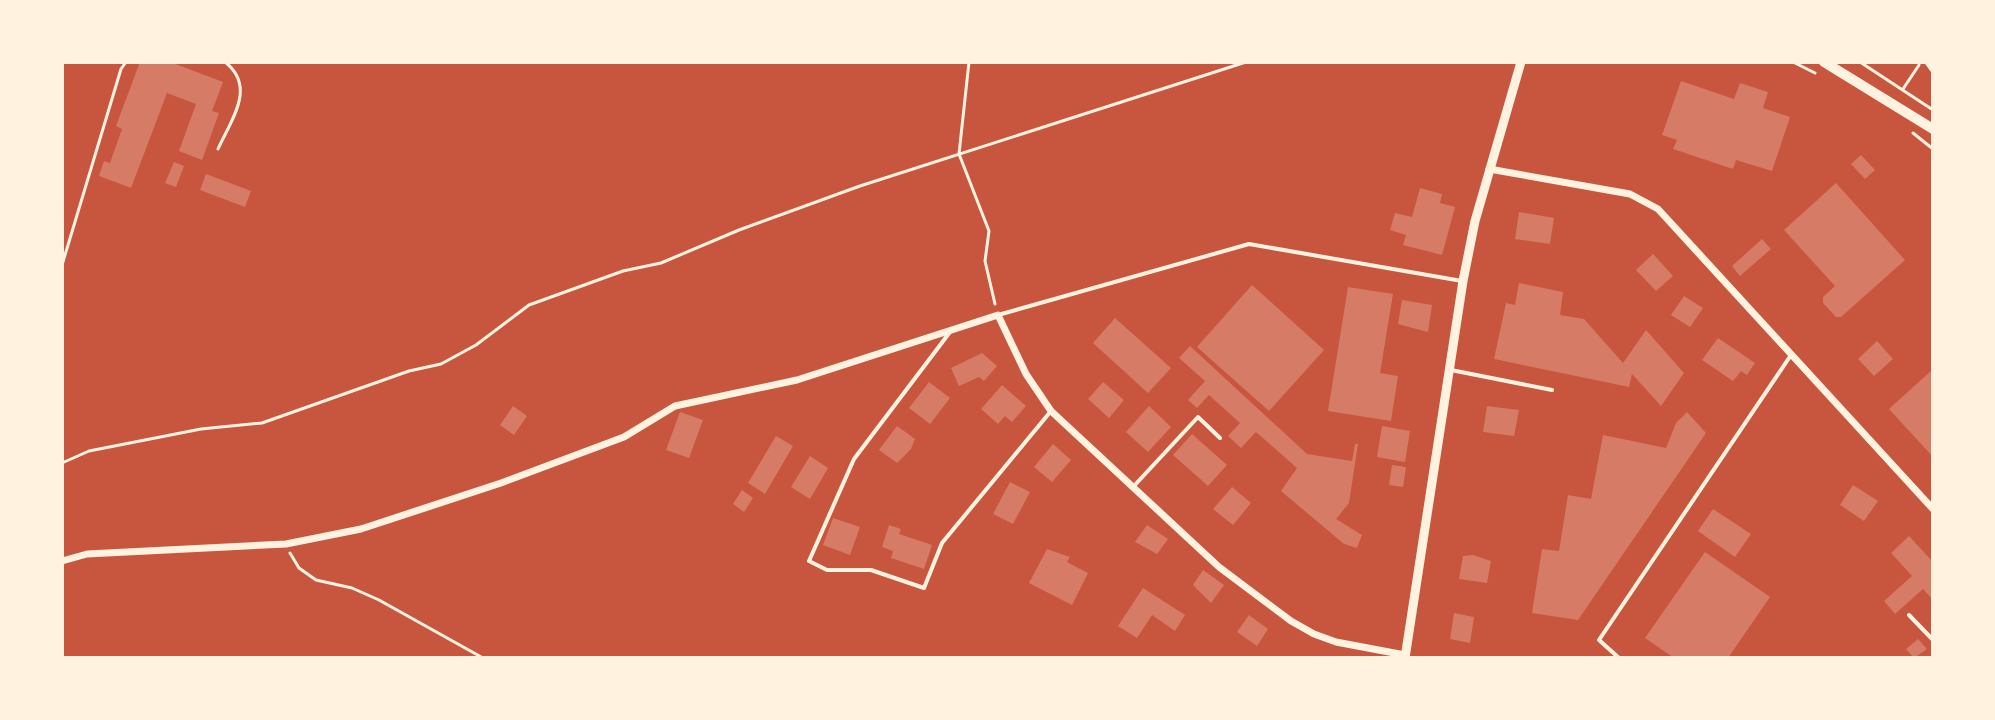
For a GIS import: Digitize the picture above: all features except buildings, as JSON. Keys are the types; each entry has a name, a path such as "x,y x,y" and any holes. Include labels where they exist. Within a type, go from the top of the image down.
{"main road":[{"path":"1824,62 1874,89 1933,129"}],"street":[{"path":"62,561 87,554 286,544 361,529 501,483 624,437 675,406 797,380 998,315 1026,374 1051,411 1131,489 1219,567 1291,621 1336,642 1405,657 1463,281 1489,169 1521,62"},
{"path":"1928,62 1933,69"},
{"path":"1489,169 1630,194 1668,217 1933,509"}],"lane":[{"path":"998,315 1249,244 1463,281"},
{"path":"951,330 854,459 809,561 827,570 871,570 924,588 942,543 1051,411"},
{"path":"1619,658 1599,640 1792,353"},
{"path":"1448,370 1552,390"},
{"path":"1131,489 1198,417 1220,438"},
{"path":"1909,615 1933,640"}],"path":[{"path":"62,265 121,69 126,62"},
{"path":"218,149 243,92 241,79 225,62"},
{"path":"969,62 959,154 989,231 985,261 998,315"},
{"path":"62,463 89,451 201,429 262,423 409,371 441,364 476,345 529,305 623,271 661,263 739,230 959,154 1246,62"},
{"path":"1860,62 1933,110"},
{"path":"1903,90 1921,62"},
{"path":"286,544 299,568 316,580 352,588 379,600 483,658"}]}
